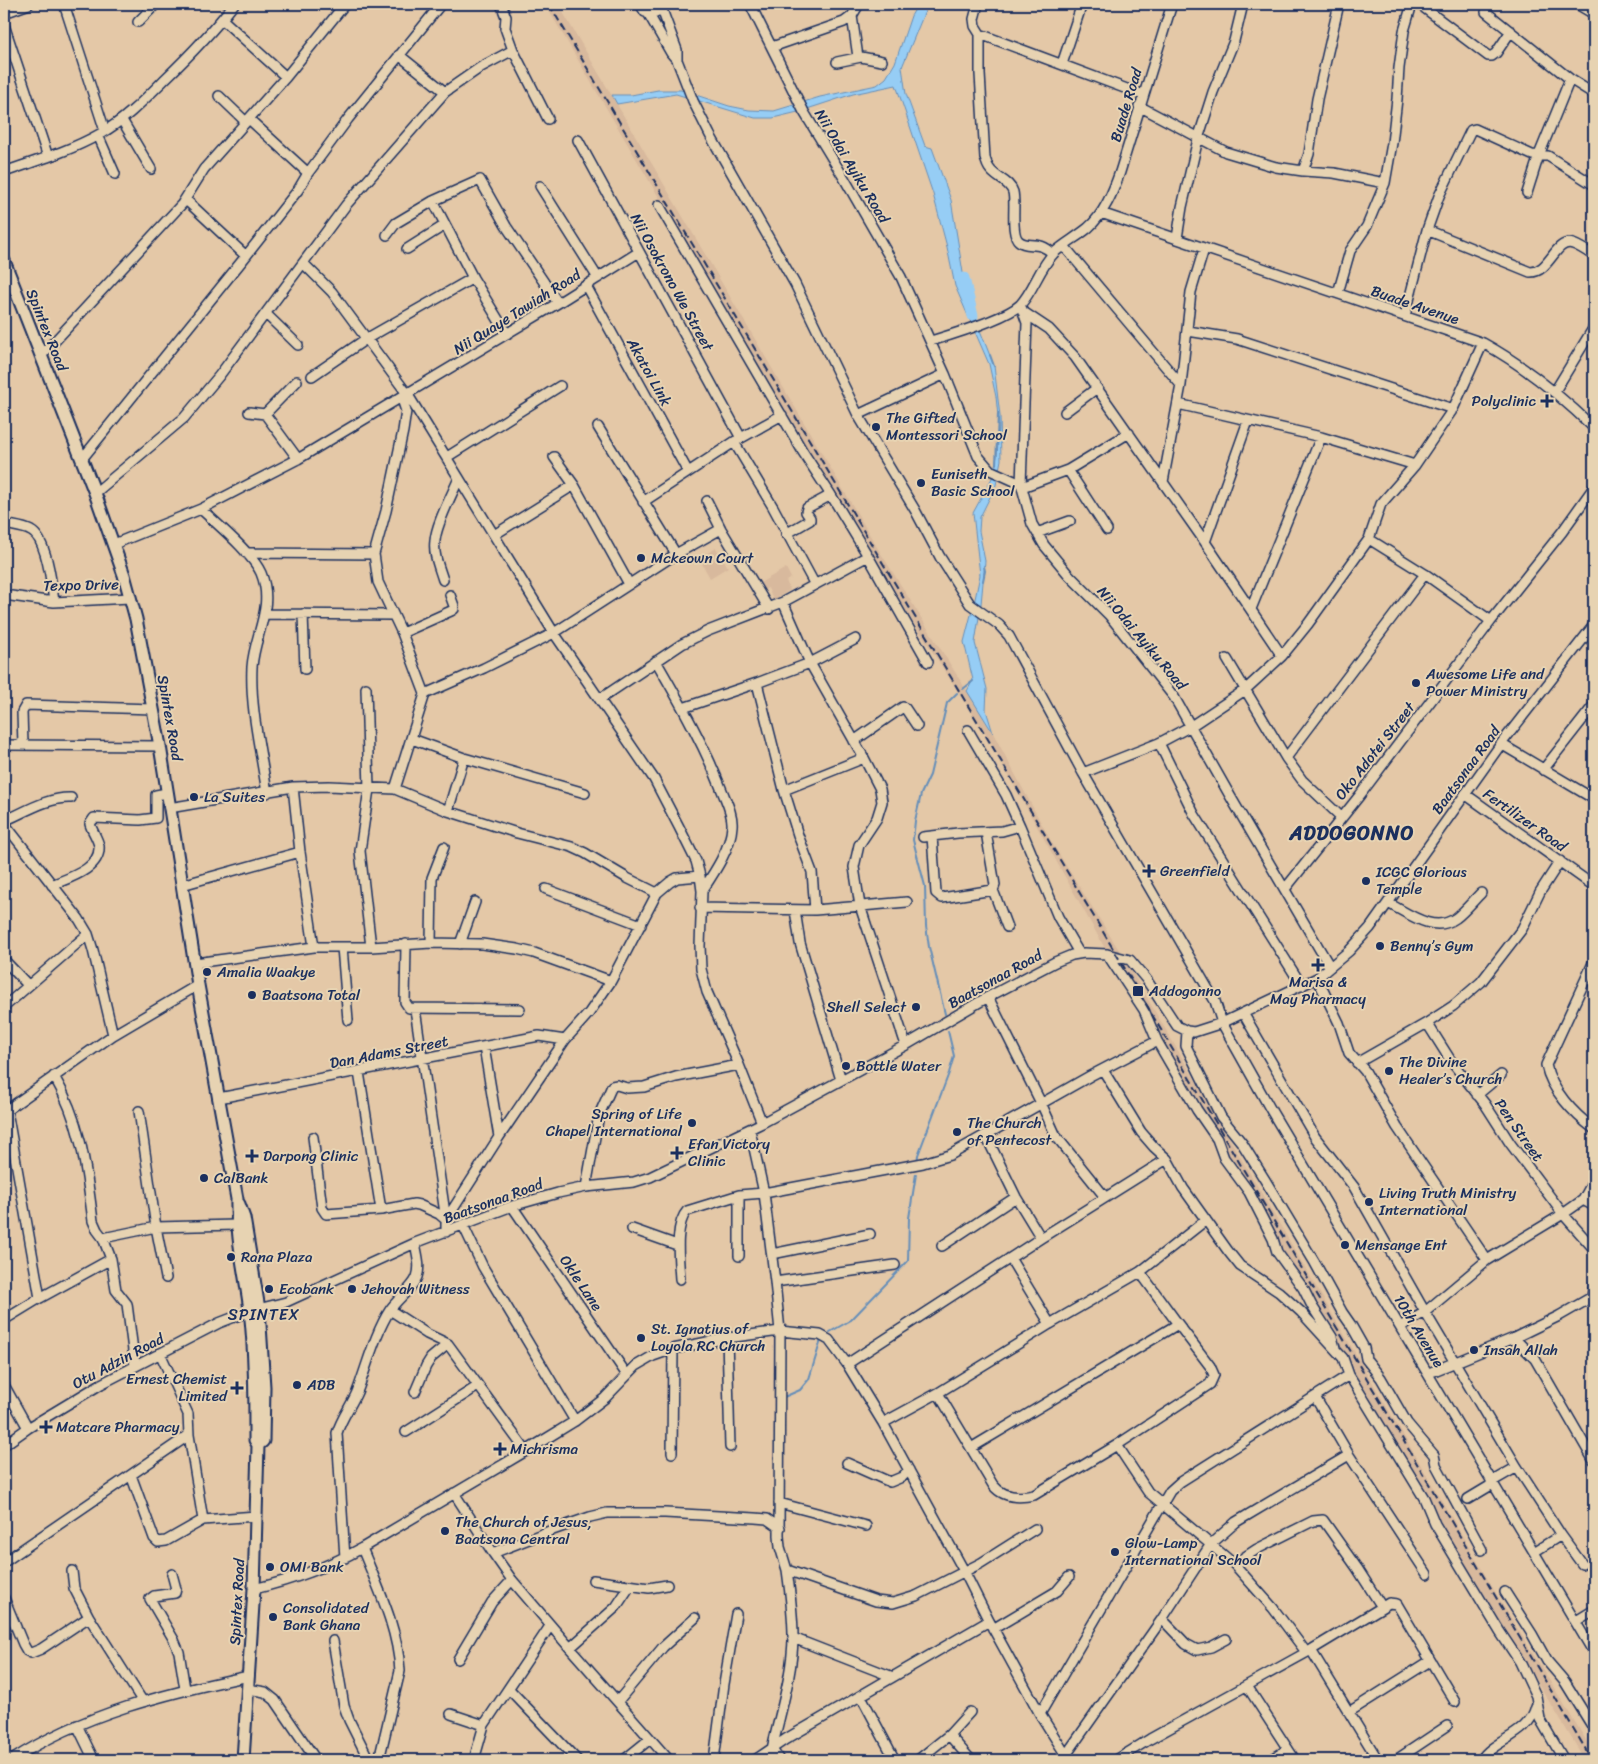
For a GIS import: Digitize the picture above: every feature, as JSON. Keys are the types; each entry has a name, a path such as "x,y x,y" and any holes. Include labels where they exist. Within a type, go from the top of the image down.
{"main road":[{"name":"Spintex Road","path":"4,262 95,493 114,544 130,598 160,746 198,985 237,1199 244,1218 264,1387 263,1441 258,1445 254,1590 243,1760"},
{"name":"Spintex Road","path":"237,1199 236,1225 254,1310"}],"street":[{"path":"4,13 29,4"},
{"path":"64,4 114,174"},
{"path":"138,22 156,4"},
{"path":"4,172 48,157 102,133 122,120 185,60 234,4"},
{"path":"41,356 185,199 204,169 286,77 345,4"},
{"path":"82,459 246,256 399,55 441,4"},
{"path":"501,4 506,18 505,28 513,50 548,119"},
{"name":"Nii Odai Ayiku Road","path":"750,4 804,112 901,277 931,341 978,456 990,470 1021,485 1032,524 1037,533 1058,562 1109,615 1174,697 1330,967"},
{"path":"772,47 844,22 852,16 859,4"},
{"path":"978,4 974,19 980,34 980,74 985,158 989,168 996,176 1009,184 1012,190 1017,240 1022,243 1043,245 1053,254"},
{"path":"1062,64 1082,4"},
{"name":"Buade Road","path":"1020,305 1040,270 1053,254 1090,226 1101,213 1113,190 1172,4"},
{"path":"1177,238 1182,207 1198,139 1213,92 1234,41 1243,4"},
{"path":"1303,171 1309,154 1317,99 1339,4"},
{"path":"1338,294 1350,252 1367,226 1385,183 1397,99 1398,68 1404,31 1412,4"},
{"path":"1419,4 1488,56 1496,53 1511,31"},
{"path":"1577,4 1594,14"},
{"path":"641,7 655,13 662,6 677,50 677,60"},
{"path":"641,7 677,60"},
{"path":"1486,12 1570,79 1594,94"},
{"path":"852,16 858,57"},
{"path":"222,19 286,77"},
{"path":"4,26 48,157"},
{"path":"980,34 1143,95"},
{"path":"95,493 184,418 219,376 346,205 445,92 481,67 513,50"},
{"path":"399,55 445,92"},
{"path":"837,62 858,57 882,61"},
{"name":"10th Avenue","path":"677,60 693,101 710,135 795,284 858,415 915,510 940,557 970,604 999,625 1009,636 1083,773 1189,953 1215,1001 1222,1023 1272,1112 1594,1652"},
{"path":"1527,193 1539,155 1570,79"},
{"path":"219,96 308,173"},
{"path":"1139,106 1198,139 1226,152 1276,167 1385,183"},
{"path":"122,120 151,169"},
{"path":"1405,316 1427,230 1439,196 1473,129 1532,155 1548,156 1594,185"},
{"name":"Nii Osokrono We Street","path":"578,140 639,252 786,534 815,585"},
{"path":"387,235 396,223 433,201 476,180 481,180 506,226 558,303"},
{"path":"540,186 598,278"},
{"path":"185,199 246,256"},
{"path":"433,201 473,278 507,334"},
{"path":"658,205 803,452 868,556 928,662"},
{"name":"Buade Avenue","path":"1101,213 1483,342 1505,355 1555,391 1594,428"},
{"path":"407,249 445,225"},
{"path":"1427,230 1530,272 1540,270 1559,248 1568,243 1574,244 1594,256"},
{"path":"1064,246 1181,385"},
{"path":"1163,482 1181,385 1191,292 1204,249"},
{"name":"Nii Quaye Tawiah Road","path":"114,544 201,509 298,459 405,397 639,252"},
{"path":"304,264 332,292 447,457 554,633 654,779 687,844 700,876 702,891 700,908 701,969 708,992 762,1123"},
{"path":"312,376 366,339 473,278"},
{"name":"Akatoi Link","path":"586,286 688,472"},
{"path":"931,341 980,324 1009,312 1020,305 1025,313 1027,323 1021,485 1068,470 1129,433"},
{"path":"1025,313 1049,329 1062,342 1097,388 1282,656"},
{"path":"266,314 298,345"},
{"path":"1555,391 1594,327"},
{"path":"1188,331 1237,339 1453,409"},
{"path":"1083,773 1159,743 1191,726 1245,690 1282,656 1308,624 1369,539 1381,504 1415,464 1453,409 1483,342"},
{"path":"858,415 945,374"},
{"path":"265,414 297,381"},
{"path":"447,457 560,386"},
{"path":"1065,412 1097,388"},
{"path":"395,789 425,694 402,632 392,615 378,582 374,554 386,512 403,432 406,411 405,397"},
{"path":"1178,404 1248,422 1321,437 1415,464"},
{"path":"249,412 265,414 298,459"},
{"path":"643,502 738,440 782,415"},
{"path":"1205,542 1248,422"},
{"path":"598,427 676,554"},
{"path":"1251,609 1321,437"},
{"path":"554,457 574,485 630,584"},
{"path":"1068,470 1107,530"},
{"path":"444,580 435,554 435,541 459,478"},
{"path":"494,535 574,485"},
{"name":"Oko Adotei Street","path":"1285,889 1383,765 1491,620 1562,532 1594,487"},
{"path":"786,534 810,520 806,512 807,508 831,494"},
{"path":"707,501 721,529 768,609"},
{"path":"201,509 256,563 262,575 265,593 265,614 255,648 252,666 252,685 267,793"},
{"path":"1037,533 1070,521"},
{"path":"4,524 31,531 35,534 43,549 50,575 54,602"},
{"path":"425,694 484,668 554,633 676,554 721,529"},
{"path":"1369,539 1425,574 1491,620"},
{"path":"246,553 374,554"},
{"path":"600,699 656,661 708,631 783,602 868,556"},
{"path":"1286,758 1425,574"},
{"path":"402,632 454,609 450,595"},
{"name":"Texpo Drive","path":"4,596 54,602 130,598"},
{"path":"783,602 810,663 880,789 882,802 877,818 859,846 854,867 860,906 906,1045"},
{"path":"265,614 392,615"},
{"path":"303,614 305,669"},
{"name":"Baatsonaa Road","path":"254,1310 286,1302 416,1243 512,1206 586,1187 634,1182 650,1177 750,1130 988,998 1055,962 1079,953 1107,954 1130,960 1146,979 1177,1026 1187,1031 1200,1031 1222,1023 1302,986 1317,978 1349,951 1365,934 1501,744 1594,627"},
{"path":"683,708 757,684 810,663 856,639"},
{"path":"1227,659 1286,758 1302,780 1342,817"},
{"path":"656,661 683,708 714,769 732,823 731,834 717,869 702,891"},
{"path":"757,684 784,790 812,872 815,910"},
{"path":"366,688 369,789 360,851 371,947"},
{"path":"23,745 22,712 26,705 153,709"},
{"path":"854,741 902,706 917,726"},
{"path":"1543,770 1594,706"},
{"path":"968,730 1006,795 1058,917 1079,953"},
{"path":"412,739 464,758 585,793"},
{"path":"1159,743 1194,814 1302,986"},
{"path":"1501,744 1594,798"},
{"path":"4,745 160,746"},
{"path":"448,811 464,758"},
{"path":"784,790 864,758"},
{"path":"169,808 267,793 293,787 329,786 395,789 448,811 517,833 572,847 657,893"},
{"path":"293,787 300,852 314,947"},
{"path":"52,885 88,868 98,856 99,846 90,824 94,818 140,820 156,818 156,795 167,793"},
{"name":"Fertilizer Road","path":"1465,794 1594,886"},
{"path":"71,798 62,798 45,803 4,822 88,934 113,1035"},
{"path":"993,890 942,898 938,896 928,837 958,833 1002,831 1020,826"},
{"path":"986,832 995,886 993,890 1007,926"},
{"path":"431,943 430,890 432,878 444,846"},
{"path":"182,884 300,852"},
{"path":"1357,1063 1427,1023 1453,1006 1481,982 1522,929 1540,892 1560,861"},
{"path":"446,1220 499,1137 565,1040 589,1013 611,981 642,925 657,893 677,878 700,876"},
{"path":"546,889 642,925"},
{"path":"1388,903 1428,924 1440,925 1450,922 1457,917 1481,893"},
{"path":"460,944 475,902"},
{"path":"700,908 815,910 907,902"},
{"path":"795,910 800,943 841,1080"},
{"path":"4,1007 88,934"},
{"path":"195,963 314,947 371,947 431,943 482,944 534,953 611,981"},
{"path":"406,944 405,1002 409,1008 520,1009"},
{"path":"342,947 348,1020"},
{"path":"1107,954 1144,1010 1157,1041 1216,1139 1224,1158 1249,1192 1273,1239 1277,1252 1303,1288 1332,1337 1335,1348"},
{"path":"4,960 28,985"},
{"path":"1594,961 1546,1065 1547,1073 1560,1094 1580,1118 1594,1129"},
{"path":"1317,978 1339,1022 1349,1053 1365,1071 1397,1128 1487,1260"},
{"path":"40,1298 5,1112 113,1035 198,985"},
{"path":"988,998 1056,1136 1105,1198"},
{"path":"415,1009 446,1220 446,1232"},
{"path":"1243,1013 1316,1137 1354,1188 1517,1466 1582,1564"},
{"name":"Pen Street","path":"1427,1023 1451,1061 1563,1214 1594,1249"},
{"path":"1187,1031 1186,1046 1221,1117 1242,1144 1315,1263 1364,1348 1366,1358 1381,1378 1407,1422 1434,1455 1436,1465 1482,1550"},
{"name":"Dan Adams Street","path":"219,1098 539,1036 565,1040"},
{"path":"680,1279 677,1245 683,1215 687,1211 739,1195 764,1193 923,1163 950,1155 1157,1041"},
{"path":"484,1047 499,1137"},
{"path":"586,1187 599,1115 612,1086 644,1087 676,1077 739,1065"},
{"path":"1103,1070 1141,1132 1167,1159 1183,1188 1240,1266 1279,1292 1301,1312 1342,1358 1349,1375 1424,1498 1435,1524 1520,1662 1536,1696 1540,1719 1564,1760"},
{"path":"358,1072 381,1210"},
{"path":"1477,1095 1500,1075"},
{"path":"54,1076 65,1096 77,1126 83,1148 94,1221 111,1259 116,1290 127,1304 136,1366"},
{"path":"139,1112 156,1227 166,1278"},
{"path":"750,1130 764,1193 776,1282 780,1331 780,1547 787,1570 793,1618 793,1638 783,1703 772,1749 779,1760"},
{"path":"986,1136 1016,1196 1041,1238"},
{"path":"313,1137 323,1212 326,1214 381,1210 414,1204 439,1214 446,1220"},
{"path":"847,1364 1167,1159"},
{"path":"1400,1327 1425,1312 1487,1260 1583,1200 1594,1180"},
{"path":"738,1256 739,1195"},
{"path":"942,1246 1016,1196"},
{"path":"1583,1200 1594,1206"},
{"name":"Okle Lane","path":"512,1206 627,1375"},
{"path":"883,1423 938,1393 1050,1324 1140,1272 1206,1220"},
{"path":"103,1238 156,1227 236,1225"},
{"path":"463,1225 483,1267 575,1420"},
{"path":"632,1229 677,1245"},
{"path":"772,1254 870,1234"},
{"path":"345,1558 337,1433 356,1393 376,1340 390,1310 417,1278 419,1263 416,1243"},
{"path":"1010,1258 1050,1324"},
{"path":"5,1318 111,1259"},
{"path":"776,1282 895,1265"},
{"path":"938,1393 998,1491 1020,1498 1034,1494 1117,1445 1210,1384 1214,1375 1210,1366 1140,1272"},
{"path":"1428,1373 1514,1338 1593,1299 1594,1284"},
{"name":"Otu Adzin Road","path":"4,1445 28,1428 94,1388 219,1323 254,1310"},
{"path":"390,1310 427,1334 448,1344 526,1451"},
{"path":"972,1448 1178,1324"},
{"path":"254,1590 291,1580 345,1558 362,1548 575,1420 605,1398 642,1361 673,1349 727,1338 780,1331 814,1333 829,1340 847,1364 883,1423 1040,1714 1068,1758 1211,1544 1236,1522 1350,1455"},
{"path":"727,1338 730,1447"},
{"path":"1514,1338 1534,1359 1594,1461"},
{"path":"415,1392 431,1358 448,1344"},
{"path":"672,1453 673,1349"},
{"path":"160,1353 188,1414 189,1435 203,1520"},
{"path":"1040,1714 1170,1491 1180,1482 1349,1375"},
{"path":"4,1385 28,1428"},
{"path":"406,1432 478,1386"},
{"path":"1315,1397 1427,1574"},
{"path":"4,1562 189,1435"},
{"path":"1117,1445 1148,1492 1234,1564 1309,1651 1378,1760"},
{"path":"848,1462 890,1482 902,1477 909,1470"},
{"path":"1468,1499 1517,1466"},
{"path":"130,1475 154,1538 158,1542 166,1541 203,1520 256,1516"},
{"path":"454,1493 492,1553 512,1580 550,1626 669,1760"},
{"path":"779,1503 866,1526"},
{"path":"492,1553 564,1526 607,1513 665,1513 768,1519 780,1528"},
{"path":"1234,1564 1257,1549 1313,1522 1323,1520 1382,1607"},
{"path":"787,1570 876,1601 893,1602 916,1596 981,1562 1035,1529"},
{"path":"1534,1552 1561,1535"},
{"path":"362,1548 395,1634 399,1658 400,1671 379,1760"},
{"path":"72,1571 74,1588 89,1617 143,1702"},
{"path":"172,1574 176,1589 175,1593 154,1596 150,1599 180,1652 185,1689"},
{"path":"755,1760 786,1739 893,1677 1057,1591 1069,1578"},
{"path":"458,1659 492,1602 512,1580"},
{"path":"593,1580 649,1588 667,1585"},
{"path":"570,1648 616,1607 630,1586"},
{"path":"1505,1592 1547,1661 1565,1682 1594,1729"},
{"path":"4,1598 23,1644 31,1653 41,1649 89,1617"},
{"path":"1116,1760 1150,1739 1309,1651 1389,1603 1396,1604 1454,1702"},
{"path":"1576,1621 1594,1610"},
{"path":"714,1760 736,1614"},
{"path":"618,1701 663,1647 695,1618"},
{"path":"1162,1619 1186,1644 1196,1650 1211,1646 1226,1638"},
{"path":"474,1760 484,1725 550,1626"},
{"path":"793,1638 893,1677"},
{"path":"333,1641 344,1706 369,1760"},
{"path":"1349,1712 1430,1661"},
{"path":"17,1759 41,1742 77,1725 185,1689 249,1676"},
{"path":"1248,1686 1295,1760"},
{"path":"248,1689 264,1692 275,1700 316,1760"},
{"path":"509,1689 577,1760"},
{"path":"860,1696 895,1760"},
{"path":"1482,1760 1491,1750 1514,1736 1528,1722 1534,1714 1537,1704"},
{"path":"918,1760 949,1735 970,1712"},
{"path":"451,1714 484,1725"},
{"path":"77,1725 94,1760"},
{"path":"1396,1760 1447,1726"},
{"path":"949,1735 971,1760"},
{"path":"624,1760 650,1739"},
{"path":"1271,1760 1288,1749"}],"shaded area":[{"path":"545,4 558,4 877,547 993,733 1052,843 1119,950 1497,1595 1594,1753 1594,1760 1585,1760 1485,1597 1107,952 985,733 866,549"},
{"path":"716,548 728,567 710,578 700,560 705,557 704,555"},
{"path":"786,568 791,578 786,581 790,590 773,600 768,588 762,591 758,584"}],"water":[{"path":"918,4 928,4 902,67 906,94 925,146 932,148 951,200 967,297 994,366 1000,416 1001,460 996,485 980,517 979,531 985,561 975,643 987,689 986,710 993,733 967,691 973,680 964,642 980,575 973,513 992,478 997,457 999,426 996,397 989,364 955,286 933,194 896,85 853,94 773,118 755,118 676,94 617,104 612,95 631,95 658,90 681,90 729,106 749,110 774,111 820,97 877,85 886,78 895,63 911,16"}],"waterway":[{"path":"964,278 973,316"},
{"path":"990,355 994,366"},
{"path":"996,464 998,413"},
{"path":"983,581 984,566"},
{"path":"963,689 973,681"},
{"path":"945,1014 929,947 926,926 925,886 913,840 921,794 930,775 947,703 957,693"},
{"path":"917,1162 954,1056 948,1031"},
{"path":"830,1332 851,1320 908,1261 909,1218 916,1174"},
{"path":"784,1397 800,1390 809,1379 821,1340"}],"railway":[{"path":"549,4 1118,957 1592,1760"}],"place":[{"name":"Polyclinic","path":"1547,401"},
{"name":"The Gifted Montessori School","path":"876,427"},
{"name":"Euniseth Basic School","path":"921,483"},
{"name":"Mckeown Court","path":"641,558"},
{"name":"Awesome Life and Power Ministry","path":"1416,683"},
{"name":"La Suites","path":"194,797"},
{"name":"Greenfield","path":"1149,871"},
{"name":"ICGC Glorious Temple","path":"1366,881"},
{"name":"Benny’s Gym","path":"1380,946"},
{"name":"Marisa & May Pharmacy","path":"1318,965"},
{"name":"Amalia Waakye","path":"207,972"},
{"name":"Addogonno","path":"1138,991"},
{"name":"Baatsona Total","path":"252,995"},
{"name":"Shell Select","path":"916,1007"},
{"name":"Bottle Water","path":"846,1066"},
{"name":"The Divine Healer’s Church","path":"1389,1071"},
{"name":"Spring of Life Chapel International","path":"692,1123"},
{"name":"The Church of Pentecost","path":"957,1132"},
{"name":"Efan Victory Clinic","path":"677,1153"},
{"name":"Darpong Clinic","path":"252,1156"},
{"name":"CalBank","path":"204,1178"},
{"name":"Living Truth Ministry International","path":"1369,1202"},
{"name":"Mensange Ent","path":"1345,1245"},
{"name":"Rana Plaza","path":"231,1257"},
{"name":"Ecobank","path":"269,1289"},
{"name":"Jehovah Witness","path":"352,1289"},
{"name":"St. Ignatius of Loyola RC Church","path":"641,1338"},
{"name":"Insah Allah","path":"1474,1350"},
{"name":"ADB","path":"297,1385"},
{"name":"Ernest Chemist Limited","path":"237,1388"},
{"name":"Matcare Pharmacy","path":"46,1427"},
{"name":"Michrisma","path":"500,1449"},
{"name":"The Church of Jesus, Baatsona Central","path":"445,1531"},
{"name":"Glow-Lamp International School","path":"1115,1552"},
{"name":"OMI Bank","path":"270,1567"},
{"name":"Consolidated Bank Ghana","path":"273,1617"}],"district":[{"name":"ADDOGONNO","path":"1352,833"},
{"name":"SPINTEX","path":"264,1314"}]}
